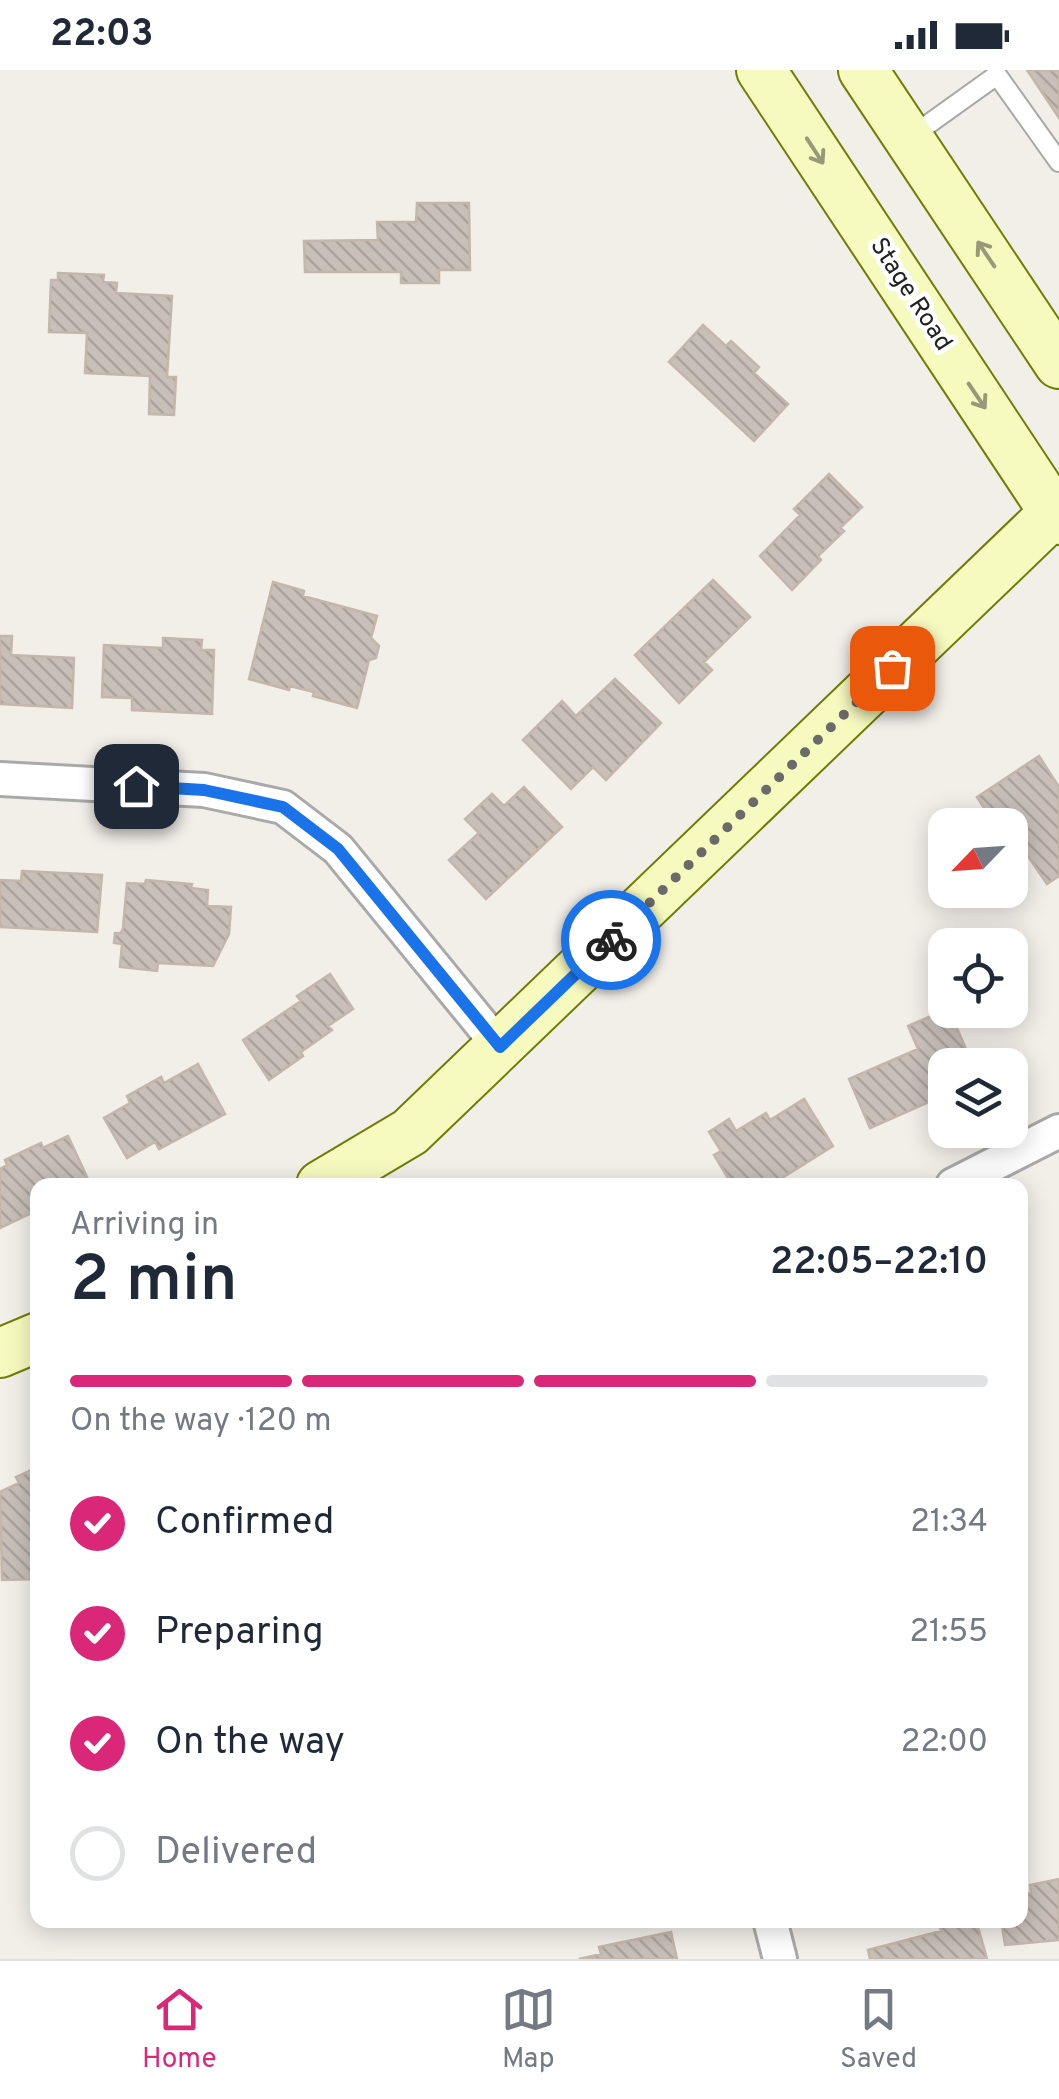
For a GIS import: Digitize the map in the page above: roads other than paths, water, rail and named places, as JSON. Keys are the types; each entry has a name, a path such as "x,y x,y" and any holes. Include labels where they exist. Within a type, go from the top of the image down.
{"main road":[{"name":"Stage Road","path":"761,70 1057,513"},
{"path":"864,70 909,138 1041,316 1059,364"},
{"path":"334,1178 410,1132 1057,513"},
{"path":"0,1352 30,1340"}],"street":[{"path":"0,779 204,790 283,807 338,849 500,1047"},
{"path":"967,1178 1059,1131"},
{"path":"772,1928 780,1959"}],"lane":[{"path":"909,138 996,72 1059,162"}]}
